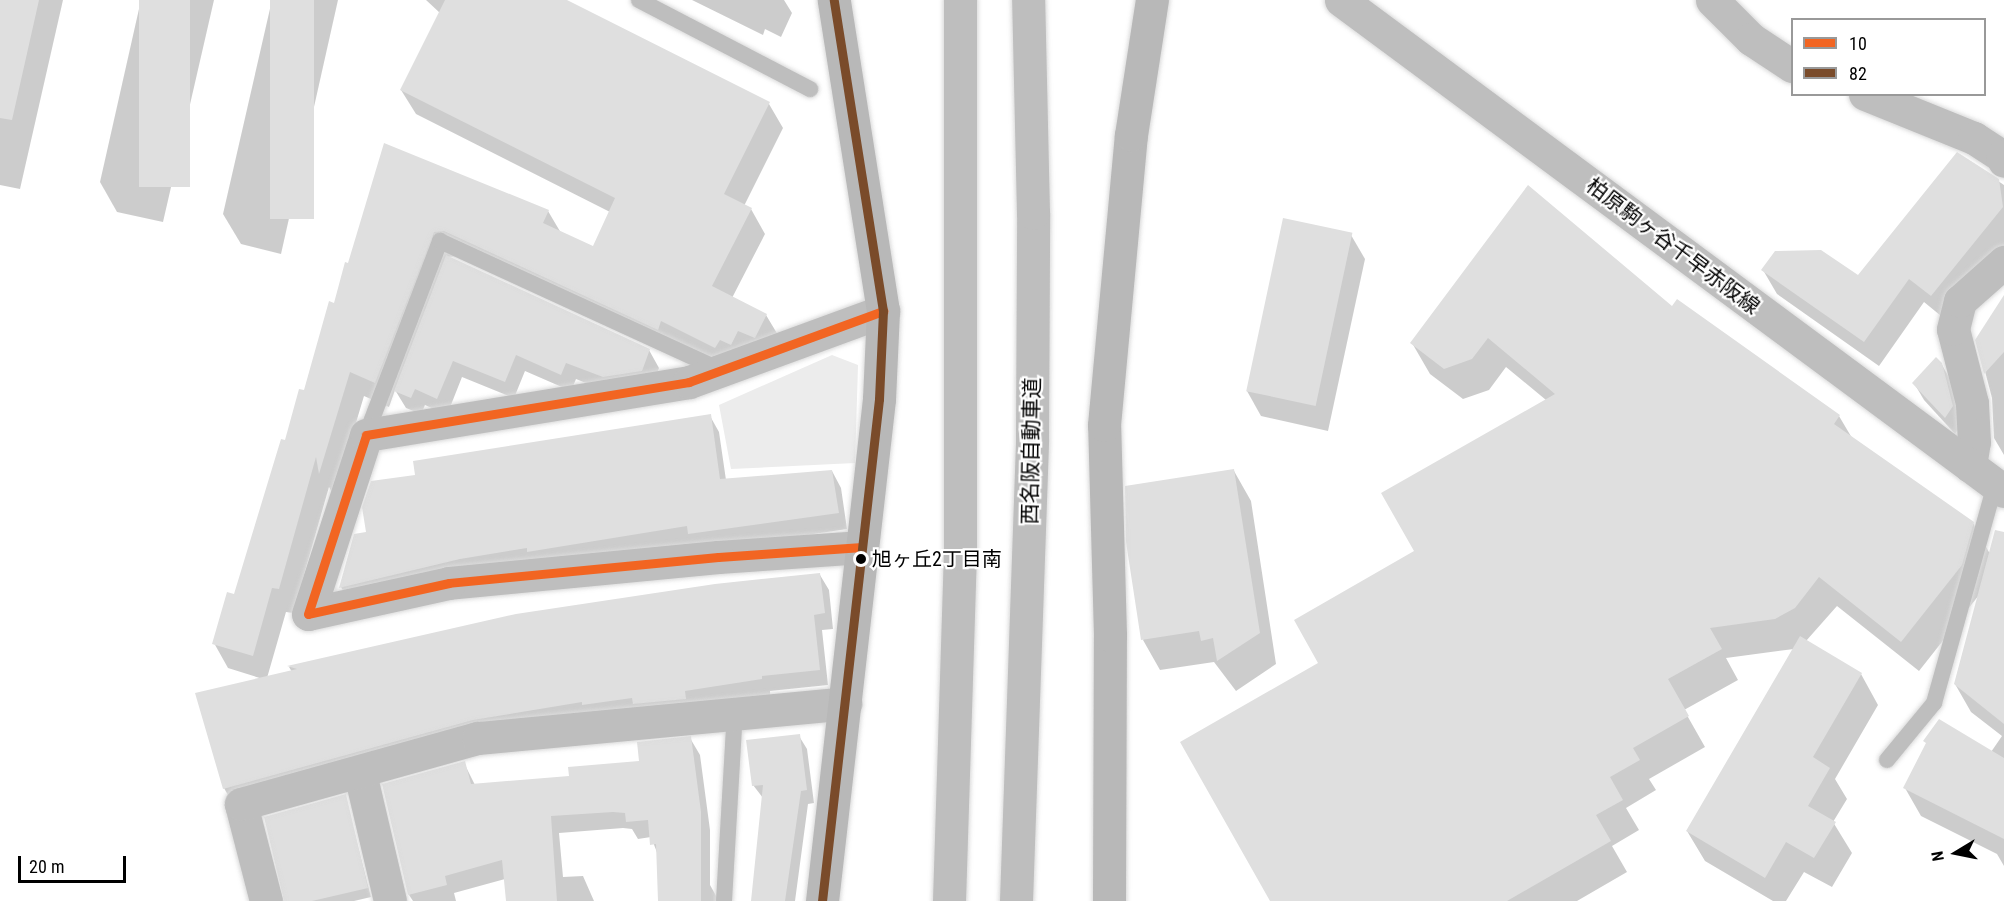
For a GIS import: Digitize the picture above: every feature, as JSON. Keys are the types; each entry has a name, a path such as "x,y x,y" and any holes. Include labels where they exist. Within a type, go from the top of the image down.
{"main road":[{"path":"949,901 960,554 960,0"},
{"name":"西名阪自動車道","path":"1016,901 1032,438 1033,213 1028,0"},
{"name":"柏原駒ヶ谷千早赤阪線","path":"1341,0 1990,481"},
{"path":"1712,0 1751,39 1791,65"},
{"path":"1870,96 1974,138 2002,156 2004,161"},
{"path":"1990,481 1974,442 1972,403 1953,329 1960,301 2004,262"},
{"path":"862,547 718,556 449,583 308,614 366,435 689,382 883,311"},
{"path":"266,901 241,804 360,773 478,738 844,703"},
{"path":"360,773 390,901"}],"street":[{"path":"822,901 879,399 883,311 834,0"},
{"path":"1109,901 1110,634 1104,425 1131,135 1152,0"}],"lane":[{"path":"639,0 810,89"},
{"path":"366,435 440,241 720,370"},
{"path":"1887,760 1934,703 1990,481"},
{"path":"724,901 735,712"}],"shaded area":[{"path":"832,355 858,365 855,463 731,469 719,405"}],"building":[{"path":"0,0 39,0 12,120 0,118"},
{"path":"139,0 190,0 190,187 139,187"},
{"path":"270,0 314,0 314,219 270,219"},
{"path":"445,0 567,0 770,102 724,194 752,208 712,286 767,314 755,338 738,331 731,345 720,340 715,348 661,321 658,330 444,231 434,232 375,383 350,372 319,474 316,457 279,589 272,588 253,656 212,644 227,592 234,594 281,439 285,440 299,389 304,390 329,301 334,303 345,262 348,263 384,143 549,210 543,223 593,246 615,198 400,90"},
{"path":"1957,152 1999,179 2003,207 1931,296 1909,279 1864,342 1761,270 1775,251 1821,250 1858,275"},
{"path":"1528,185 1672,306 1677,299 1840,415 1834,424 1974,522 1962,565 1901,642 1819,577 1795,608 1775,619 1710,628 1722,649 1668,679 1689,716 1633,748 1640,760 1610,777 1623,800 1596,815 1611,841 1507,901 1270,901 1180,742 1318,663 1294,620 1414,551 1381,493 1555,394 1488,338 1472,359 1444,369 1410,343"},
{"path":"1283,218 1352,233 1316,406 1246,391"},
{"path":"446,255 650,349 642,371 603,377 566,363 561,375 516,355 505,382 453,361 437,399 415,389 411,398 394,391"},
{"path":"2004,295 2004,352 1984,374 1975,340"},
{"path":"1936,357 1942,363 1953,406 1945,418 1912,383"},
{"path":"711,414 720,479 832,470 839,513 688,534 687,526 527,552 527,548 460,559 339,588 354,534 366,532 362,507 371,481 415,475 413,461"},
{"path":"1234,469 1260,633 1217,661 1213,638 1201,641 1199,631 1141,640 1126,542 1125,486"},
{"path":"1995,530 2004,532 2004,724 1954,684"},
{"path":"820,573 825,613 814,615 820,670 762,676 762,679 685,691 686,699 633,704 632,698 582,705 582,702 473,720 223,789 195,693 297,669 287,666 516,614 715,584"},
{"path":"1800,636 1862,673 1813,757 1830,768 1808,806 1836,822 1814,858 1786,842 1765,878 1686,831"},
{"path":"1939,719 2004,758 2004,839 1903,788 1926,743 1923,741"},
{"path":"800,734 807,790 801,791 785,901 751,901 763,785 752,786 746,740"},
{"path":"691,736 701,812 701,901 658,901 656,844 650,845 648,820 626,822 625,813 613,812 551,816 557,901 506,901 502,860 445,876 447,885 408,895 382,784 465,761 471,784 569,776 568,767 639,761 637,742"},
{"path":"346,794 368,888 312,901 284,901 264,817"}],"transit line":[{"name":"82","path":"822,901 879,399 883,311 834,0"},
{"name":"10","path":"862,547 718,557 449,583 308,614 366,435 689,382 883,311"}],"place":[{"name":"旭ヶ丘2丁目南","path":"861,559"}]}
